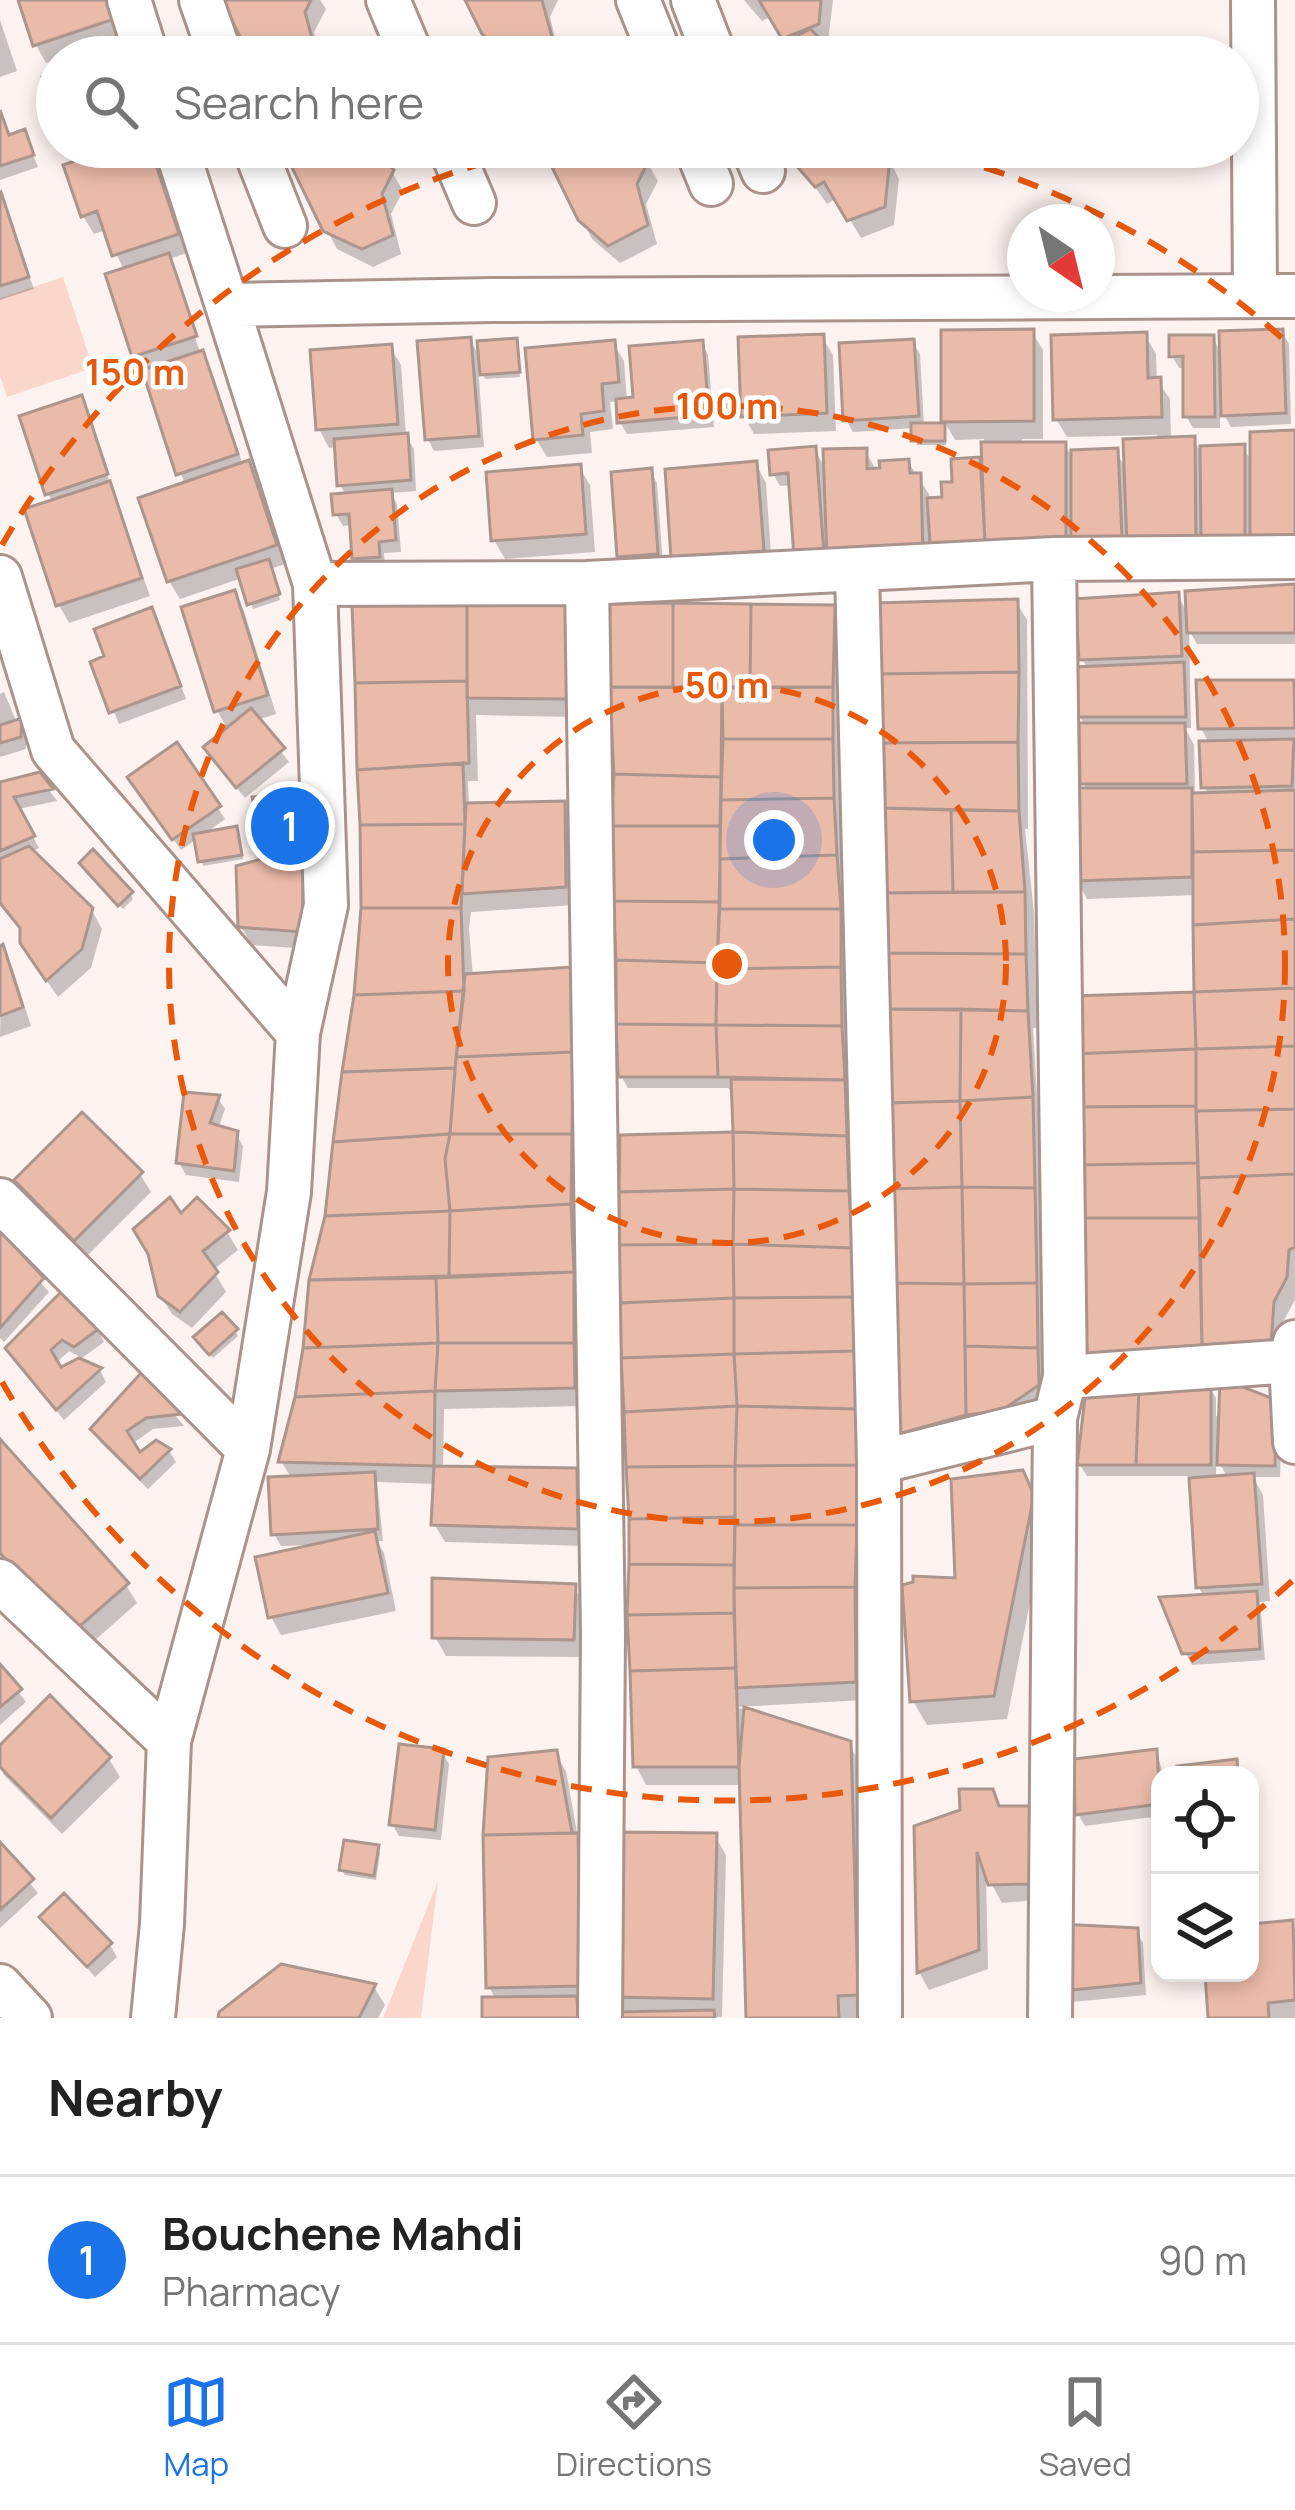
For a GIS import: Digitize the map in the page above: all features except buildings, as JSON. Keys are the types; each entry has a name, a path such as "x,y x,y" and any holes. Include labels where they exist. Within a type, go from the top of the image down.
{"street":[{"path":"129,0 140,36"},
{"path":"201,0 214,36"},
{"path":"388,0 403,36"},
{"path":"638,0 653,36"},
{"path":"693,0 707,36"},
{"path":"1253,0 1256,36"},
{"path":"227,305 1275,296 1259,81"},
{"path":"154,2018 169,1742 248,1448 289,1192 298,1033 326,905 315,584 183,168"},
{"path":"262,168 285,226"},
{"path":"459,168 474,203"},
{"path":"315,584 587,583 1054,559 1295,557"},
{"path":"1050,2018 1060,1397 1054,559"},
{"path":"857,571 879,1462 880,2018"},
{"path":"0,577 53,750 298,1033"},
{"path":"587,583 603,1634 600,2018"},
{"path":"0,1200 248,1448"},
{"path":"879,1462 1060,1397 1293,1352 1295,1442"},
{"path":"0,1581 169,1742"},
{"path":"0,1986 30,2018"}],"shaded area":[{"path":"63,277 93,368 7,397 0,376 0,298"},
{"path":"438,1881 421,2018 383,2018"}],"place":[{"name":"Bouchene Mahdi","path":"290,826"}]}
